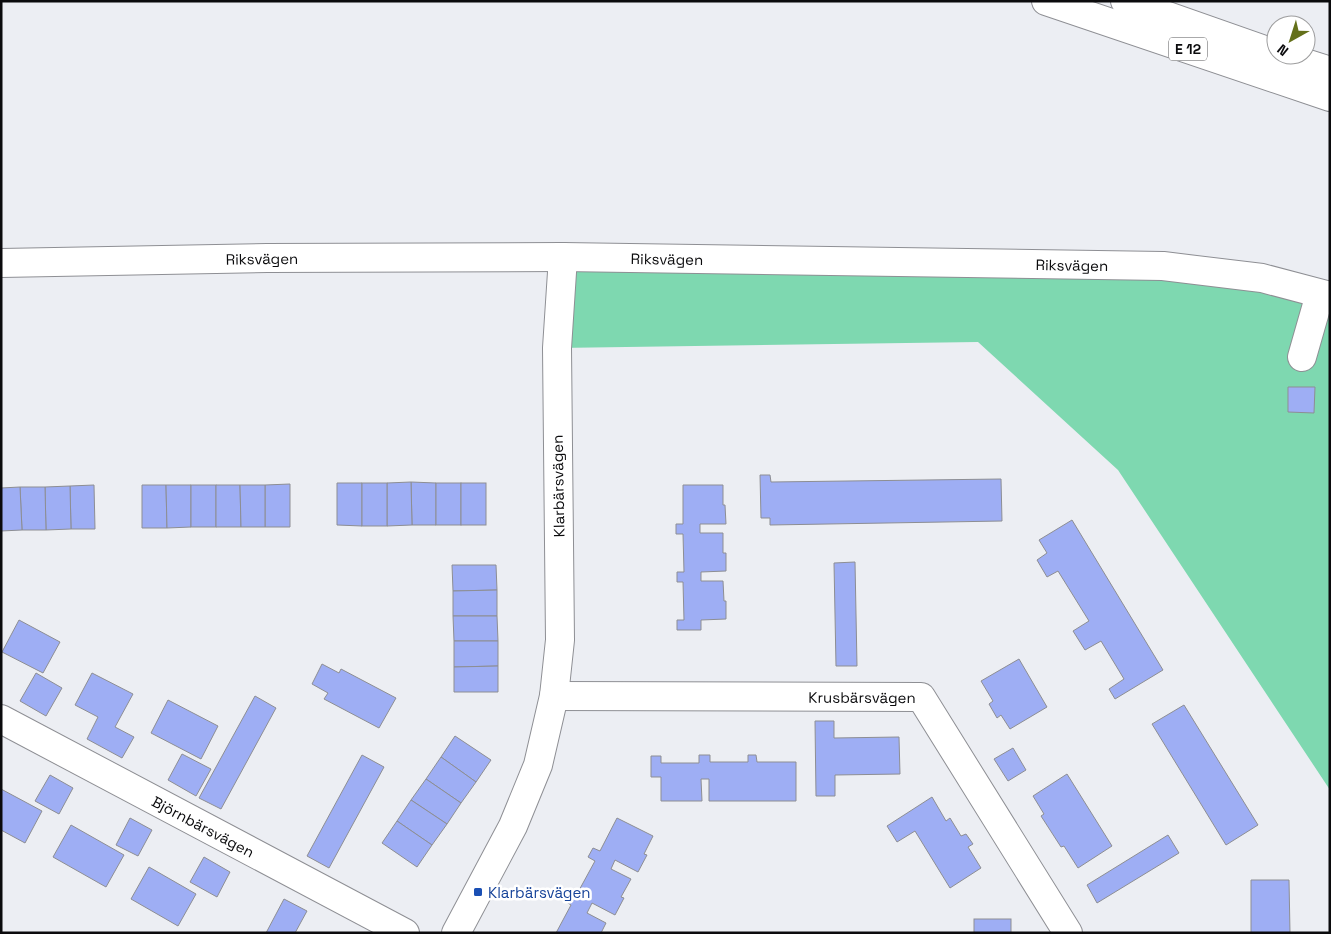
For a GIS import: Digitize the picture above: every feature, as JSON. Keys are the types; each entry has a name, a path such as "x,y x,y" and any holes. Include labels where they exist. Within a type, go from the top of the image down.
{"main road":[{"name":"E 12","path":"1046,1 1330,97"},
{"name":"E 12","path":"1125,1 1266,50"},
{"path":"1311,65 1330,71"},
{"name":"Riksvägen","path":"1,263 277,258 563,257 1163,266 1262,278 1325,295"},
{"name":"Klarbärsvägen","path":"456,933 517,817 538,765 554,696 560,640 557,348 563,257"},
{"path":"1302,357 1325,295"},
{"name":"Krusbärsvägen","path":"554,696 921,697 1068,933"},
{"name":"Björnbärsvägen","path":"1,719 406,933"}],"green space":[{"path":"563,257 1163,266 1330,296 1330,790 1118,470 978,342 557,348"}],"building":[{"path":"1288,387 1315,387 1314,413 1288,412"},
{"path":"760,475 770,475 771,482 1001,479 1002,521 770,525 770,518 761,518"},
{"path":"411,482 436,483 436,525 412,525"},
{"path":"411,482 412,525 387,526 387,483"},
{"path":"337,483 362,483 362,526 337,525"},
{"path":"362,483 387,483 387,526 362,526"},
{"path":"436,483 461,483 461,525 436,525"},
{"path":"461,483 486,483 486,525 461,525"},
{"path":"290,484 290,527 265,527 265,485"},
{"path":"94,485 95,529 71,529 70,486"},
{"path":"142,485 166,485 167,528 142,528"},
{"path":"166,485 191,485 191,527 167,528"},
{"path":"191,485 216,485 216,527 191,527"},
{"path":"216,485 240,485 241,527 216,527"},
{"path":"240,485 265,485 265,527 241,527"},
{"path":"683,485 723,485 723,505 725,505 726,524 700,524 700,533 723,533 723,553 726,553 726,571 701,572 701,581 723,581 726,619 701,620 701,630 677,630 677,620 684,620 683,582 677,582 677,572 684,572 683,534 676,534 676,524 683,524"},
{"path":"70,486 71,529 46,530 45,487"},
{"path":"20,487 45,487 46,530 22,530"},
{"path":"20,487 22,530 1,531 1,488"},
{"path":"1072,520 1163,670 1115,699 1109,689 1124,679 1101,641 1085,650 1073,631 1089,621 1058,571 1047,577 1037,560 1047,553 1039,540"},
{"path":"855,562 857,666 836,666 834,563"},
{"path":"452,565 496,565 497,590 453,591"},
{"path":"497,590 497,616 453,616 453,591"},
{"path":"453,616 497,616 498,641 454,641"},
{"path":"19,620 60,642 43,673 2,652"},
{"path":"454,641 498,641 498,666 454,667"},
{"path":"1019,659 1047,707 1010,729 1001,715 997,718 989,704 993,701 981,681"},
{"path":"322,664 339,673 341,669 396,698 379,728 324,699 328,693 312,684"},
{"path":"498,666 498,692 454,692 454,667"},
{"path":"36,673 62,688 46,716 20,701"},
{"path":"92,673 133,694 115,727 134,737 122,758 87,739 98,717 75,705"},
{"path":"255,696 276,708 221,809 199,798"},
{"path":"168,700 218,726 201,759 151,733"},
{"path":"1184,705 1258,825 1226,845 1152,724"},
{"path":"815,721 834,721 834,738 899,737 900,774 835,775 835,796 816,796"},
{"path":"455,736 491,760 476,782 441,757"},
{"path":"1013,748 1026,770 1008,781 994,759"},
{"path":"182,754 211,769 196,796 168,780"},
{"path":"362,755 384,767 329,868 307,856"},
{"path":"699,755 710,755 710,762 748,762 748,755 756,755 757,762 796,762 796,801 709,801 709,779 701,779 702,801 661,801 661,777 651,777 651,756 661,756 661,763 699,763"},
{"path":"441,757 476,782 461,803 426,779"},
{"path":"1067,774 1112,846 1078,868 1064,846 1061,847 1041,816 1044,814 1033,796"},
{"path":"50,775 73,788 59,814 35,801"},
{"path":"426,779 461,803 447,824 411,800"},
{"path":"1,789 42,811 25,843 1,830"},
{"path":"932,797 946,821 950,818 961,836 966,834 973,844 968,847 981,868 950,888 915,831 897,842 887,826"},
{"path":"411,800 447,824 432,845 397,821"},
{"path":"130,818 152,830 138,856 116,845"},
{"path":"617,818 653,836 644,854 647,855 638,872 615,860 611,869 631,879 621,897 624,898 615,915 592,903 587,913 606,923 601,933 556,933 571,905 565,901 570,890 577,894 595,861 588,857 593,848 600,851"},
{"path":"397,821 432,845 417,867 382,843"},
{"path":"71,825 124,855 106,887 53,857"},
{"path":"1168,835 1179,853 1097,903 1087,885"},
{"path":"204,857 230,872 217,897 190,882"},
{"path":"149,867 196,894 178,926 131,899"},
{"path":"1251,880 1289,880 1290,933 1251,933"},
{"path":"284,899 307,911 295,933 266,933"},
{"path":"974,919 1011,919 1011,933 974,933"}],"place":[{"name":"Klarbärsvägen","path":"478,892"}]}
